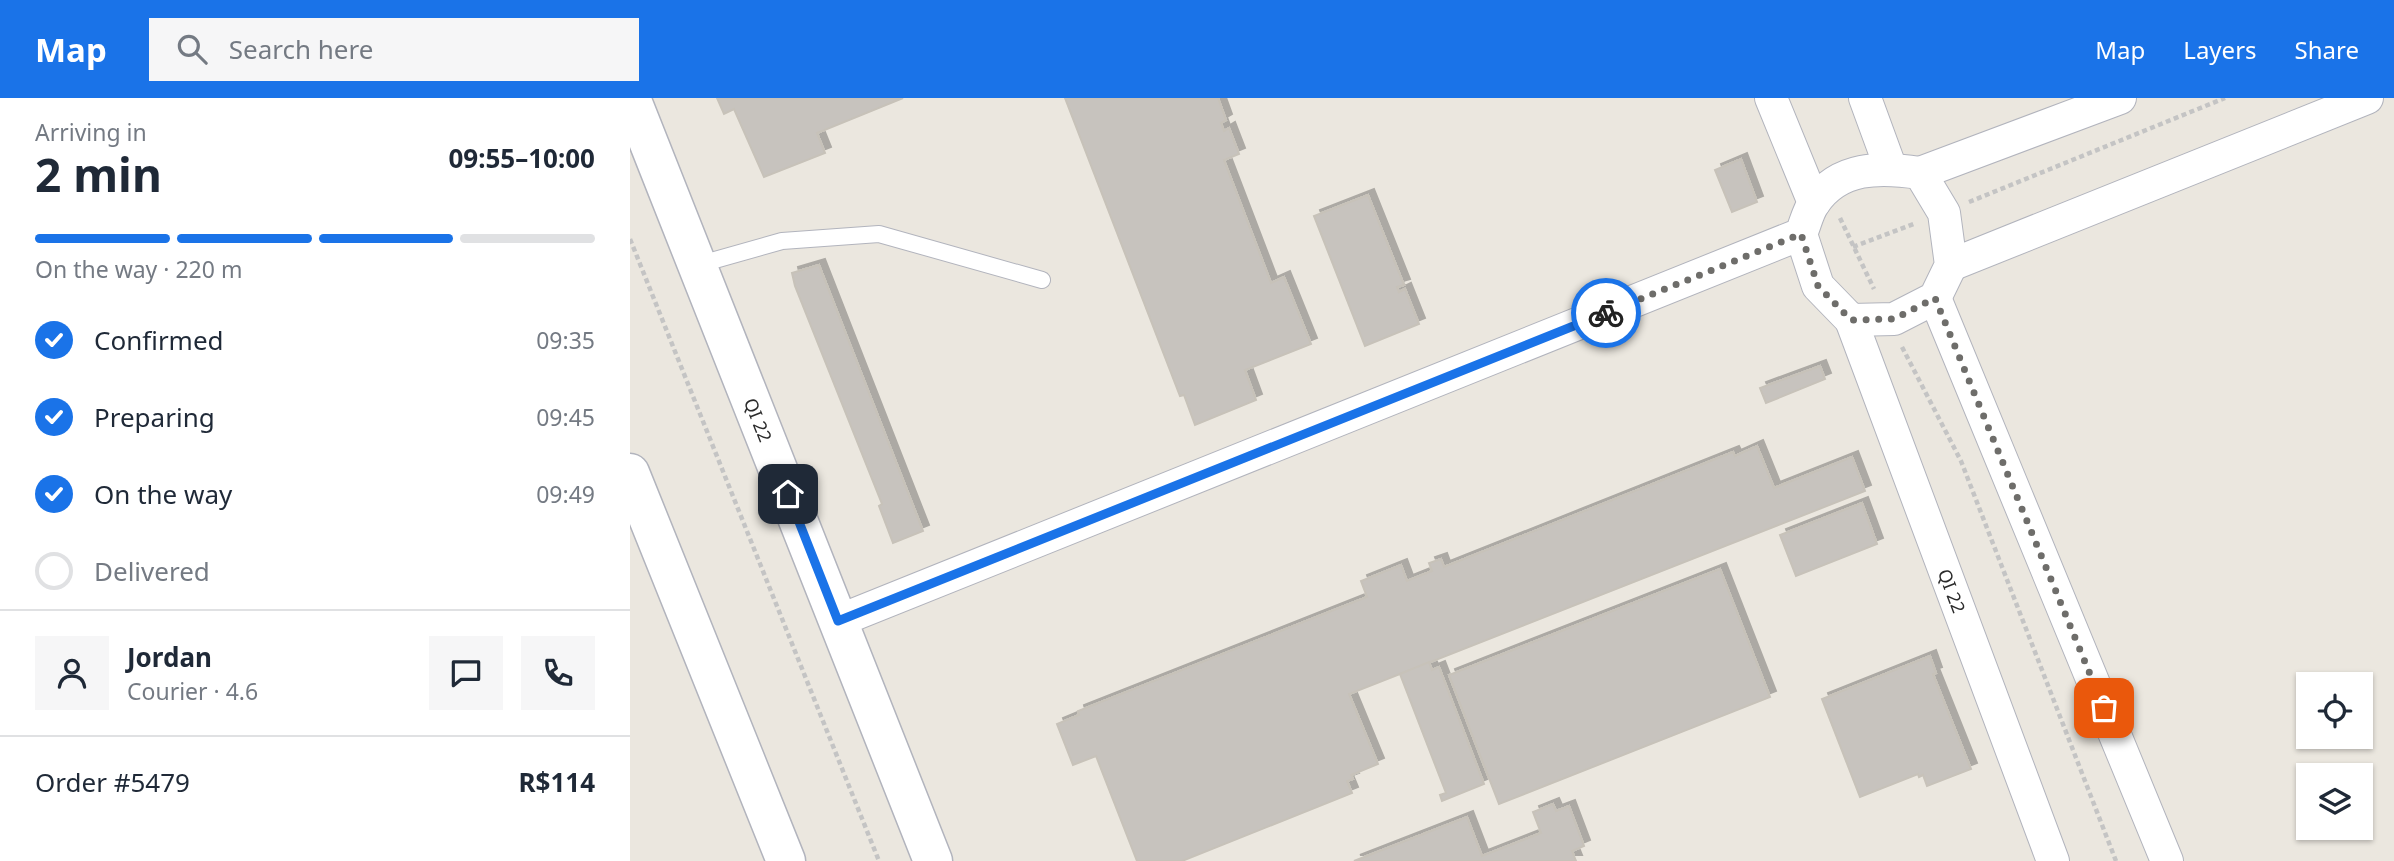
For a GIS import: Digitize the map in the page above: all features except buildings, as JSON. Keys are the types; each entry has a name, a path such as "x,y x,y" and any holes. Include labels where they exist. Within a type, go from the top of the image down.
{"street":[{"name":"QI 22","path":"631,98 933,861"},
{"path":"1771,98 1821,197"},
{"path":"1801,234 1818,286 1851,320 1894,319 1935,298 1951,265 1944,213 1905,171 1865,98"},
{"path":"838,621 1801,234 1821,197 1846,174 1905,171 2120,98"},
{"path":"1951,265 2367,98"},
{"path":"1935,298 2167,861"},
{"name":"QI 22","path":"1851,320 2053,861"},
{"path":"630,473 786,861"}],"lane":[{"path":"698,265 782,241 879,234 1042,280"}],"path":[{"path":"1853,247 1944,213 2225,98"},
{"path":"1821,197 1853,247 1961,461 2116,861"},
{"path":"630,239 879,861"}],"way so far":[{"path":"1606,313 1801,234 1818,286 1851,320 1894,319 1935,298 2104,708"}],"route":[{"path":"788,494 838,621 1606,313"}]}
